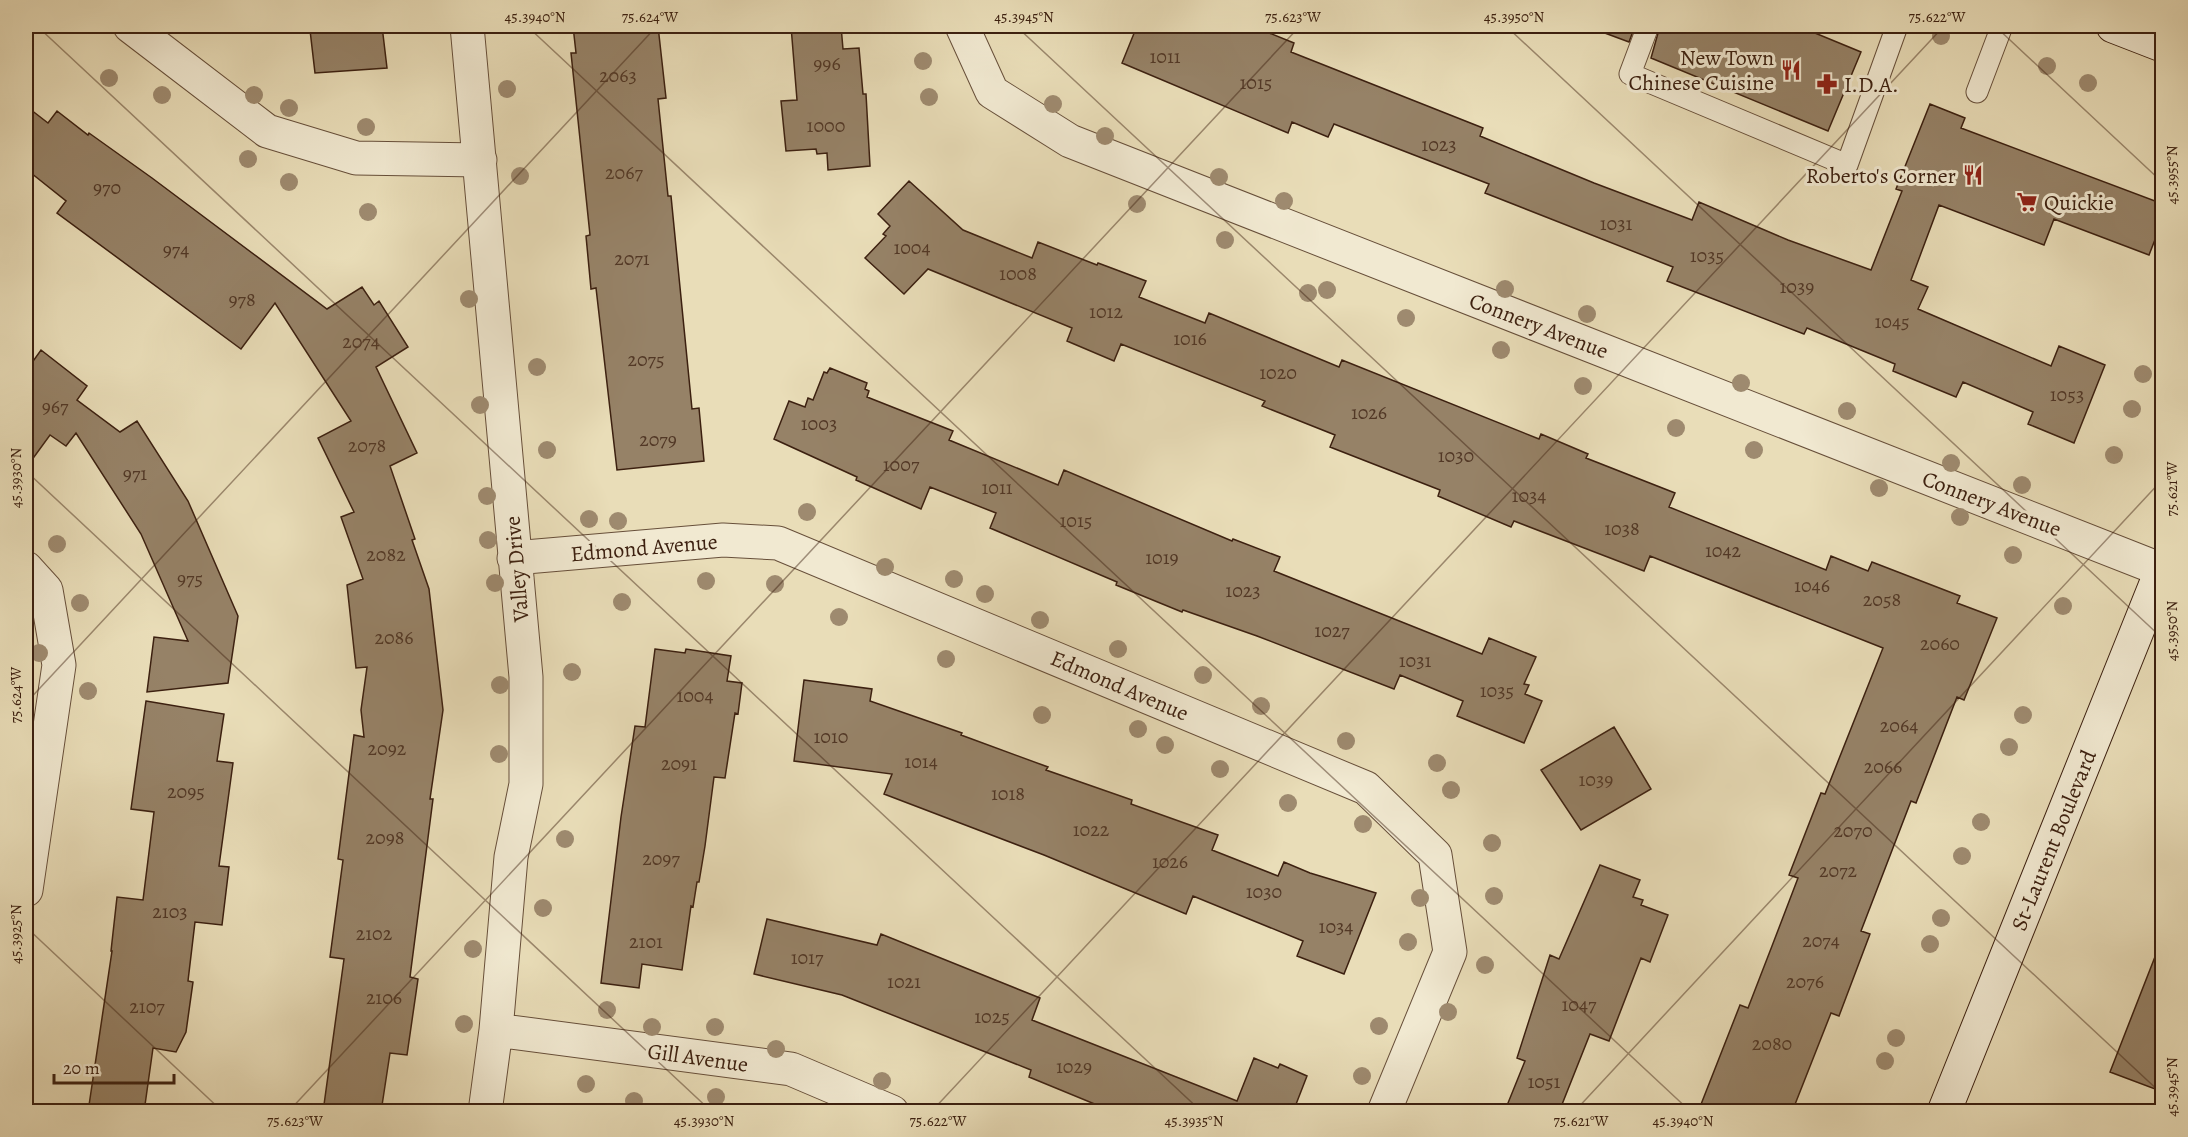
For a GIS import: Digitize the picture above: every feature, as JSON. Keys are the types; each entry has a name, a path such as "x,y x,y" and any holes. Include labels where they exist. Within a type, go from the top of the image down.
{"street":[{"path":"130,26 267,131 356,158 480,160"},
{"name":"Valley Drive","path":"467,26 526,677 526,784 511,857 496,1030 485,1112"},
{"name":"Connery Avenue","path":"962,26 992,92 1070,141 2162,569"},
{"path":"2114,26 2163,45"},
{"name":"Edmond Avenue","path":"514,558 723,540 778,543 1366,788 1435,855 1450,952 1384,1112"},
{"name":"St-Laurent Boulevard","path":"1944,1112 2162,569"},
{"path":"26,890 59,665 36,579"},
{"name":"Gill Avenue","path":"496,1030 791,1070 892,1112"}],"lane":[{"path":"1648,26 1630,74 1847,165 1898,26"},
{"path":"1977,92 2002,26"}],"building":[{"path":"313,26 382,26 387,68 315,73 310,30"},
{"path":"573,26 658,26 666,98 658,99 668,196 671,196 692,409 699,408 704,461 617,470 596,288 591,289 586,236 590,235 571,53 576,53"},
{"path":"791,26 841,26 843,49 859,48 863,94 866,94 870,166 828,170 827,153 817,154 816,149 786,151 781,101 797,100"},
{"path":"1137,26 1252,26 1294,43 1291,52 1483,128 1480,136 1594,183 1692,220 1699,202 1788,240 1871,270 1902,191 1896,189 1930,104 1965,118 1961,128 2163,204 2163,219 2149,255 2054,219 2044,245 1939,205 1911,280 1928,287 1918,309 2051,366 2059,346 2105,365 2074,443 2028,424 2033,412 1963,382 1956,397 1893,371 1895,364 1807,328 1804,334 1667,281 1673,267 1485,193 1489,184 1334,124 1328,137 1292,122 1288,133 1122,63"},
{"path":"1595,26 1635,26 1629,42 1594,29"},
{"path":"1660,26 1798,26 1861,52 1828,131 1651,58"},
{"path":"26,106 48,123 57,111 152,178 327,309 362,287 374,305 379,301 408,347 376,367 417,453 390,466 429,589 443,710 430,799 433,799 410,977 418,979 407,1055 390,1053 381,1112 323,1112 344,959 330,957 343,860 338,859 354,735 364,737 361,710 367,667 356,668 347,585 363,579 341,517 354,512 318,438 351,421 275,303 241,349 57,213 66,201 26,169"},
{"path":"909,181 963,230 1032,258 1038,242 1097,265 1098,263 1146,281 1139,297 1205,323 1209,313 1339,367 1342,360 1539,439 1541,434 1588,454 1586,458 1675,493 1669,507 1826,570 1831,556 1868,571 1872,562 1960,596 1957,603 1997,618 1964,700 1957,697 1916,803 1911,801 1861,931 1870,934 1839,1016 1831,1013 1792,1112 1698,1112 1740,1005 1748,1008 1798,878 1789,875 1821,793 1825,794 1883,648 1650,556 1644,571 1514,521 1511,527 1438,496 1440,490 1330,447 1335,435 1262,406 1265,401 1121,344 1114,361 1067,341 1072,328 928,269 904,294 865,258 886,236 883,234 890,226 878,214"},
{"path":"41,350 87,386 77,400 120,432 137,421 188,501 238,616 228,683 147,692 154,637 188,641 141,534 76,433 66,446 50,435 26,468 26,371"},
{"path":"830,368 867,383 865,389 869,391 867,397 953,431 949,440 1058,485 1064,470 1232,541 1233,539 1280,557 1274,571 1482,654 1489,638 1536,657 1524,684 1529,685 1525,694 1542,701 1524,743 1457,716 1463,701 1400,675 1394,689 1257,636 1183,610 1182,612 990,528 996,513 930,487 921,509 774,439 789,401 805,407 808,398 813,400 824,372 827,373"},
{"path":"655,649 685,653 686,649 731,656 727,681 742,683 725,778 714,777 705,846 699,882 697,882 693,907 691,906 682,970 642,964 639,988 601,983 621,817 635,726 645,727"},
{"path":"804,680 872,689 870,701 962,733 961,735 1048,767 1046,770 1132,800 1131,804 1218,835 1212,850 1278,876 1284,862 1310,873 1376,893 1344,974 1297,956 1303,941 1193,896 1186,914 1044,855 884,794 892,774 794,761"},
{"path":"146,701 224,714 217,761 233,763 219,866 229,867 222,925 195,922 188,981 193,982 186,1032 176,1052 153,1048 144,1112 88,1112 112,951 117,897 143,900 154,812 131,809"},
{"path":"1614,727 1651,789 1581,830 1541,770"},
{"path":"1600,865 1640,880 1633,897 1643,900 1641,905 1668,915 1650,962 1641,958 1609,1041 1590,1034 1559,1112 1531,1112 1508,1103 1525,1061 1517,1058 1550,955 1559,959"},
{"path":"767,919 877,945 881,934 1040,998 1032,1020 1237,1101 1254,1058 1278,1068 1280,1064 1307,1076 1293,1112 1114,1112 1029,1077 1031,1070 842,995 754,974"},
{"path":"2160,944 2163,945 2163,1092 2110,1072"}],"place":[{"name":"New Town Chinese Cuisine","path":"1791,70"},
{"name":"I.D.A.","path":"1827,84"},
{"name":"Roberto's Corner","path":"1973,175"},
{"name":"Quickie","path":"2027,202"}]}
